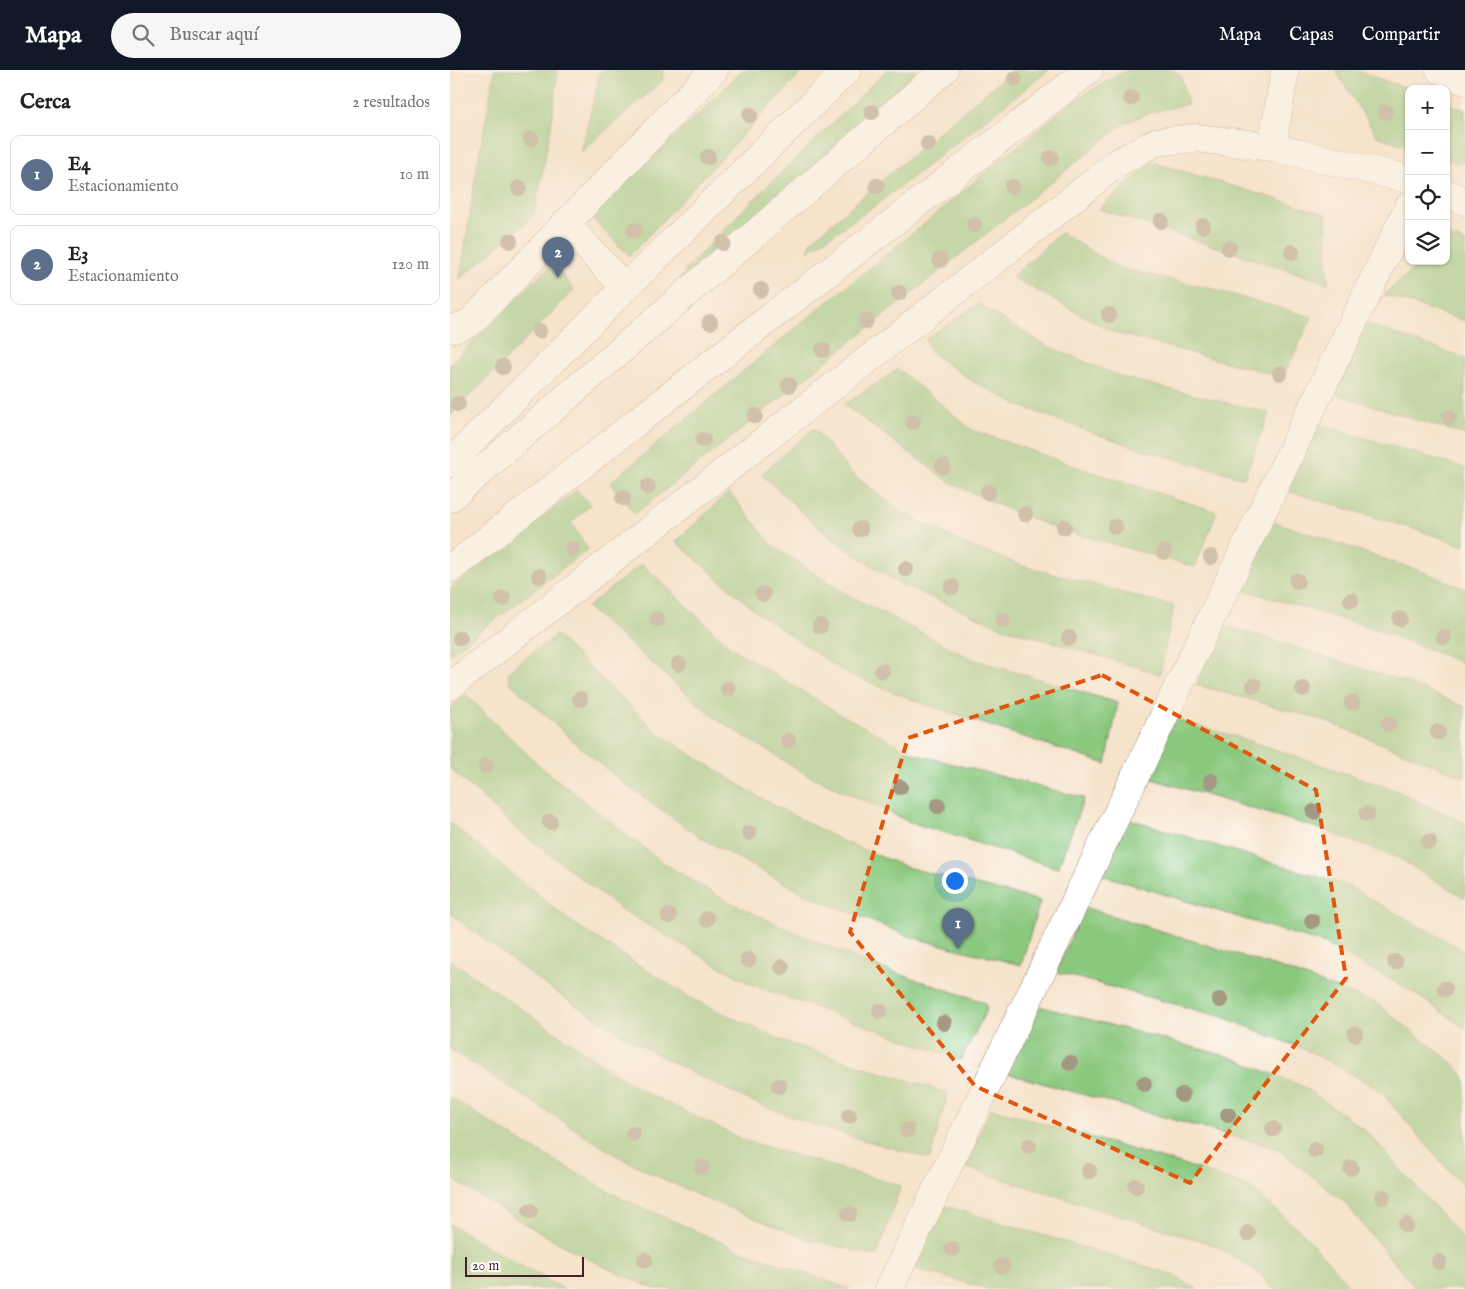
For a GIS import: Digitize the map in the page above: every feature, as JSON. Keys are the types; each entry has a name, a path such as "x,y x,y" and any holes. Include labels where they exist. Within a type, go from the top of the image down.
{"street":[{"path":"450,328 454,329 471,322 714,70"},
{"path":"450,463 847,70"},
{"path":"450,498 944,70"},
{"path":"450,569 702,370 1089,70"},
{"path":"1272,147 1284,70"},
{"path":"1440,70 1465,81"},
{"path":"450,686 1060,209 1117,162 1156,142 1196,138 1272,147 1405,178"},
{"path":"1450,195 1465,201"},
{"path":"889,1289 1405,214"},
{"path":"565,223 625,288"}],"highlighted area":[{"path":"1102,675 1316,790 1346,978 1190,1183 975,1086 850,932 908,738"}],"green space":[{"path":"495,70 558,70 551,126 534,215 460,279 476,173"},
{"path":"601,70 664,70 662,81 581,152"},
{"path":"742,70 804,70 629,256 590,216 707,106"},
{"path":"887,70 917,70 813,167 675,286 688,267 739,214"},
{"path":"1012,70 1049,70 879,203 808,251 812,240"},
{"path":"1127,70 1172,70 1181,76 1188,104 1149,113 1125,123 635,514 610,483 1007,154 1078,98"},
{"path":"1335,70 1355,70 1405,88 1405,146 1377,136"},
{"path":"1450,104 1465,110 1465,162 1459,164 1450,161"},
{"path":"1152,162 1326,214 1328,283 1099,209"},
{"path":"1061,233 1119,268 1208,288 1312,317 1283,377 1115,333 1012,277"},
{"path":"1450,238 1465,242 1465,321 1384,295 1418,265 1450,265"},
{"path":"553,263 574,290 450,416 450,364"},
{"path":"978,304 1045,345 1124,378 1269,413 1244,478 1154,453 1018,405 972,381 929,351 926,339"},
{"path":"1360,322 1465,358 1465,435 1332,393"},
{"path":"898,369 972,430 1080,468 1217,512 1195,567 1055,528 1005,508 951,483 844,405"},
{"path":"1312,422 1465,468 1465,546 1282,489"},
{"path":"814,428 851,473 902,512 969,546 1027,567 1174,606 1160,674 1001,627 898,583 829,537 761,474"},
{"path":"577,490 590,505 571,523 588,549 450,654 450,589"},
{"path":"729,492 773,546 843,592 972,659 1118,703 1106,764 921,703 844,672 759,614 676,542"},
{"path":"1269,520 1426,573 1465,589 1465,664 1382,631 1241,589"},
{"path":"642,564 730,647 838,713 915,754 1084,798 1058,868 910,822 804,773 715,718 587,607"},
{"path":"1218,623 1405,682 1465,707 1465,777 1320,719 1197,685"},
{"path":"556,635 659,734 759,797 838,839 906,867 1040,901 1021,965 914,938 809,896 703,839 625,784 580,747 510,683 508,672"},
{"path":"466,695 542,768 659,860 723,899 872,965 984,1002 987,1009 961,1060 750,984 622,910 516,828 450,769 450,708"},
{"path":"1170,718 1244,739 1395,790 1465,823 1465,898 1398,858 1317,828 1149,778"},
{"path":"1126,818 1345,885 1461,949 1465,952 1465,1028 1411,991 1325,944 1102,875"},
{"path":"450,823 570,921 692,999 788,1043 948,1093 930,1159 825,1128 748,1099 660,1056 598,1020 545,984 450,913"},
{"path":"1084,907 1283,969 1376,1003 1454,1064 1465,1077 1465,1189 1378,1089 1313,1053 1226,1018 1056,972"},
{"path":"450,960 638,1089 746,1141 901,1186 877,1256 807,1239 704,1198 661,1178 614,1154 450,1049"},
{"path":"1035,1005 1230,1057 1304,1087 1365,1130 1465,1241 1465,1289 1416,1289 1344,1202 1278,1149 1006,1073"},
{"path":"450,1097 518,1140 621,1198 737,1249 850,1289 655,1289 628,1278 550,1238 450,1178"},
{"path":"991,1108 1201,1170 1249,1187 1303,1233 1352,1289 1273,1289 1260,1274 1217,1246 964,1167"},
{"path":"936,1203 1171,1274 1197,1289 988,1289 912,1268"},
{"path":"450,1224 498,1253 564,1289 450,1289"}],"place":[{"name":"E3","path":"558,278"},
{"name":"E4","path":"958,949"}]}
